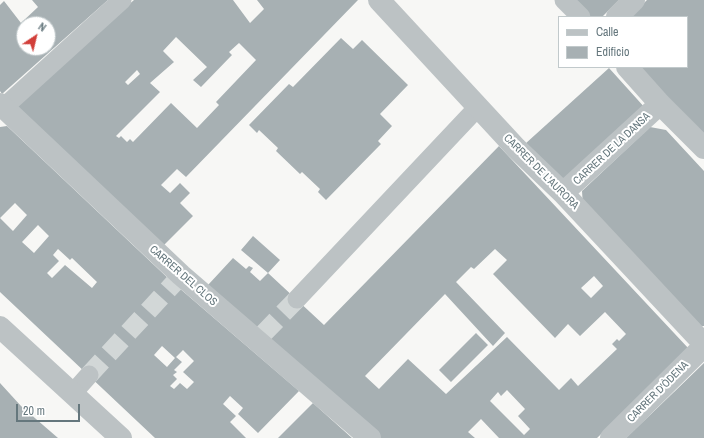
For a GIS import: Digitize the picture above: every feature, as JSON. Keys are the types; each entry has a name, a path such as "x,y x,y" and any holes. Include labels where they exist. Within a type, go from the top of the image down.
{"street":[{"path":"1,108 122,0"},
{"name":"CARRER DE L'AURORA","path":"379,0 516,148 563,193 704,345"},
{"path":"564,0 579,16"},
{"path":"619,16 634,0"},
{"path":"628,68 660,104 704,148"},
{"name":"CARRER DE LA DANSA","path":"563,193 660,104"},
{"path":"297,299 478,107"},
{"name":"CARRER DEL CLOS","path":"1,108 178,279 260,338 370,438"},
{"path":"0,327 121,438"},
{"name":"CARRER D'ÒDENA","path":"611,438 704,345"},
{"path":"73,393 89,375"}],"building":[{"path":"32,0 108,0 56,46 56,16 28,16 38,7"},
{"path":"134,0 233,0 250,23 264,9 257,0 358,0 186,177 177,169 161,185 170,193 180,183 190,193 180,203 193,216 162,247 14,107","holes":["176,37 207,67 193,80 201,87 232,55 229,52 239,43 256,60 216,102 219,105 197,128 171,103 133,142 130,139 127,142 121,136 119,138 116,136 160,92 150,83 174,62 163,51","137,70 140,74 128,85 125,82"]},
{"path":"569,0 619,0 603,16 584,16"},
{"path":"647,0 704,0 704,141 634,68 688,68 688,16 631,16"},
{"path":"4,1 16,17 16,56 45,56 2,94 0,91 0,5"},
{"path":"341,38 353,49 362,40 408,85 380,114 392,126 378,141 381,144 326,200 318,192 320,189 302,172 300,174 276,151 278,148 259,130 257,133 249,125 289,84 293,87"},
{"path":"609,68 646,109 562,184 525,144"},
{"path":"7,126 171,281 299,391 258,433 238,414 243,408 230,396 223,404 236,416 230,422 246,438 155,438 0,292 0,218 0,127","holes":["15,203 27,215 13,231 0,218","38,225 49,236 34,253 22,242","58,249 70,260 72,258 97,282 92,288 65,265 52,278 47,273 59,261 53,255","162,346 175,358 167,367 154,355","183,350 194,361 183,372 194,382 187,389 180,383 174,389 170,386 177,379 173,375 177,372 174,370 182,362 176,357"]},
{"path":"650,127 666,130 704,171 704,326 697,326 583,206 582,191"},
{"path":"499,146 689,349 597,438 499,438 481,419 468,432 475,438 378,438 208,285 233,258 246,269 249,266 253,268 250,272 260,281 268,273 324,325","holes":["495,249 507,260 493,274 555,338 568,324 580,336 605,312 626,334 619,341 617,339 612,344 617,349 578,386 571,378 559,390 507,337 446,394 408,359 379,389 365,376 445,294 493,346 505,333 456,282 471,267 474,269","594,276 603,286 591,298 581,288","507,390 525,409 518,416 530,429 524,435 490,401 498,392 501,396"]},
{"path":"253,236 280,260 268,273 241,250"},
{"path":"476,333 488,345 451,382 439,370"},
{"path":"704,363 704,438 626,438 674,392"},
{"path":"0,383 21,406 58,438 0,438"},
{"path":"313,403 352,438 278,438"}],"tunnel":[{"path":"89,375 175,282"},
{"path":"263,334 297,299"}]}
